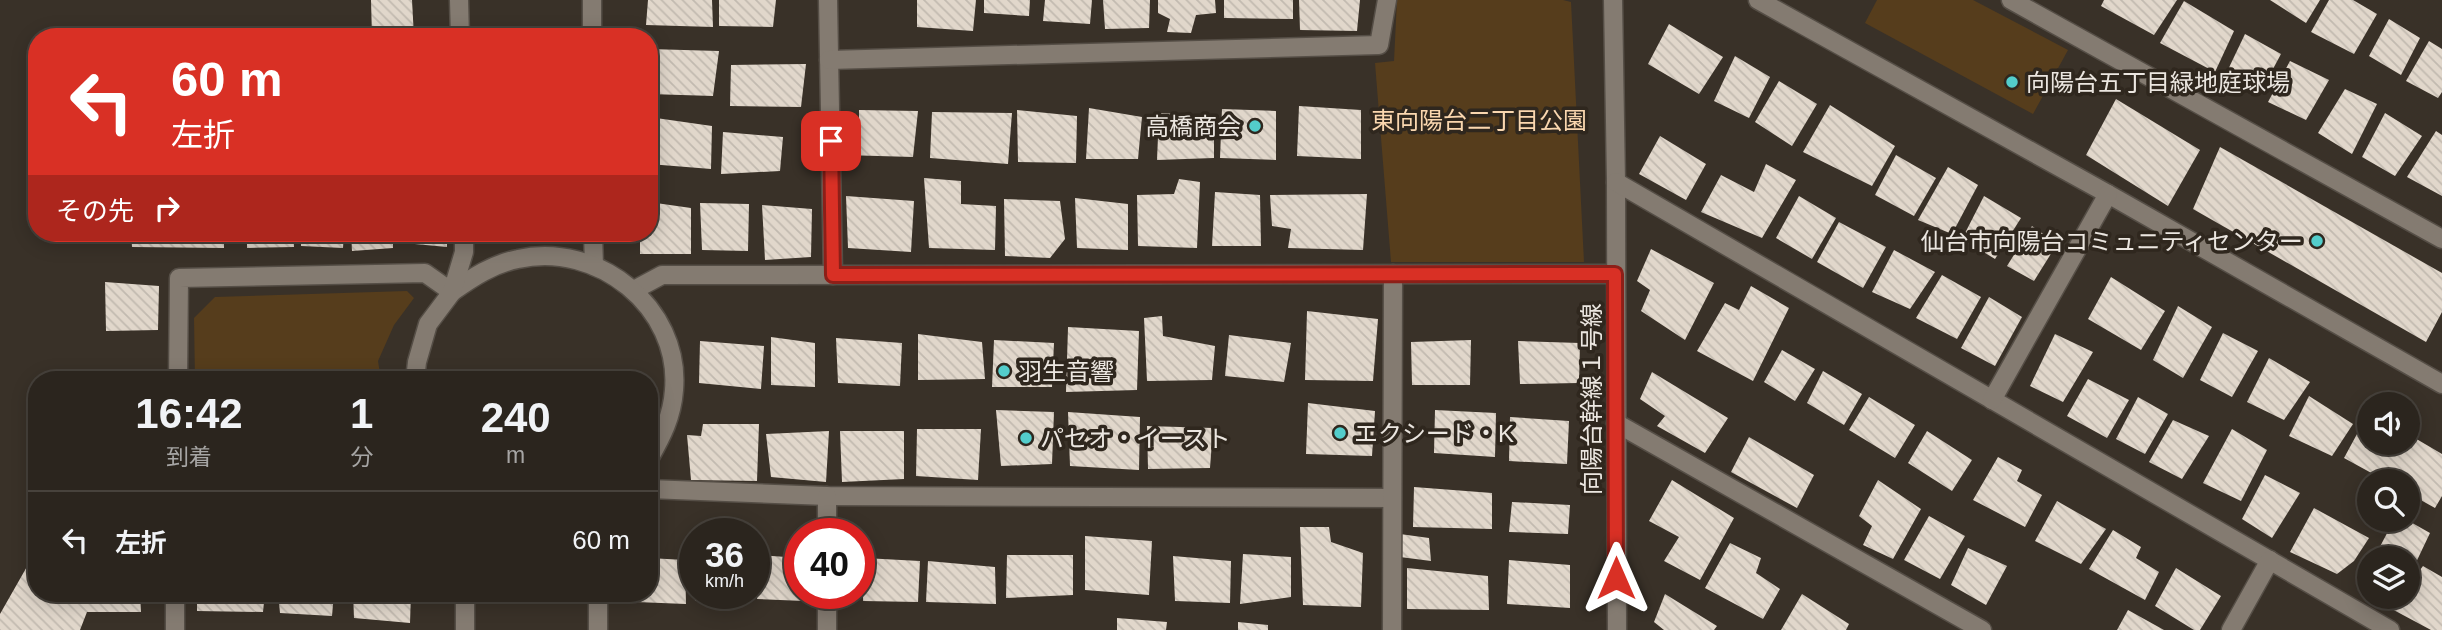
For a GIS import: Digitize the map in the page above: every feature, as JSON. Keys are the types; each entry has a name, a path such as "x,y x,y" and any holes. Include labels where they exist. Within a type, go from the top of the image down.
{"street":[{"path":"459,0 460,28"},
{"path":"592,0 592,28"},
{"path":"828,0 833,275"},
{"path":"829,61 1379,45 1387,0"},
{"name":"向陽台幹線１号線","path":"1613,0 1617,630"},
{"path":"1758,0 2108,194 2442,384"},
{"path":"2011,0 2442,239"},
{"path":"1616,182 2390,630"},
{"path":"1992,400 2108,194"},
{"path":"452,292 464,252 464,242"},
{"path":"593,242 594,266"},
{"path":"416,371 428,324 452,292 483,270 519,258 557,257 594,266 615,276 634,290 660,321 670,351 674,388 667,426 658,442"},
{"path":"178,371 179,278 425,273 452,292"},
{"path":"1392,630 1393,274"},
{"path":"634,290 662,275 1615,274"},
{"path":"1616,423 1982,630"},
{"path":"658,489 827,496 1392,498"},
{"path":"827,496 827,518"},
{"path":"2231,630 2270,560"},
{"path":"175,602 175,630"},
{"path":"464,630 465,602"},
{"path":"598,602 598,630"},
{"path":"827,609 827,630"}],"green space":[{"name":"東向陽台二丁目公園","path":"1397,0 1571,2 1584,262 1391,262 1375,63 1394,61"},
{"name":"向陽台五丁目緑地庭球場","path":"1877,0 1973,0 2068,50 2033,114 1865,23"},
{"path":"407,291 414,298 394,325 378,361 380,371 195,371 194,318 215,297"}],"building":[{"path":"371,0 412,0 414,28 372,28"},
{"path":"648,0 712,0 713,27 646,25"},
{"path":"719,0 776,0 773,27 719,26"},
{"path":"917,0 976,0 973,31 917,27"},
{"path":"984,0 1030,0 1029,16 984,13"},
{"path":"1045,0 1092,0 1090,24 1043,21"},
{"path":"1103,0 1150,0 1149,28 1105,29"},
{"path":"1158,0 1215,0 1216,13 1196,15 1191,33 1167,32 1170,19 1158,13"},
{"path":"1224,0 1293,0 1293,19 1224,18"},
{"path":"1299,0 1360,0 1357,31 1300,30"},
{"path":"2104,0 2177,0 2154,35 2101,6"},
{"path":"2270,0 2320,0 2306,23"},
{"path":"2329,0 2353,0 2377,14 2354,54 2311,32"},
{"path":"2184,1 2234,31 2215,72 2160,43"},
{"path":"2389,19 2420,38 2401,75 2369,56"},
{"path":"1669,24 1723,57 1699,94 1648,64"},
{"path":"2245,34 2281,54 2259,95 2224,78"},
{"path":"2429,41 2442,49 2442,92 2438,98 2406,81"},
{"path":"658,49 719,51 713,96 658,94"},
{"path":"1735,56 1770,77 1749,118 1714,101"},
{"path":"2290,61 2329,80 2306,120 2268,102"},
{"path":"806,64 801,107 730,106 731,65"},
{"path":"1779,81 1817,104 1792,146 1755,122"},
{"path":"2345,89 2377,104 2352,154 2318,133"},
{"path":"2116,99 2200,150 2168,206 2086,155"},
{"path":"1830,105 1895,146 1872,186 1803,152"},
{"path":"1299,106 1361,110 1361,159 1297,156"},
{"path":"1089,108 1142,117 1138,159 1086,159"},
{"path":"1222,109 1276,111 1276,160 1220,158"},
{"path":"859,110 918,111 913,157 843,155 845,126 859,126"},
{"path":"1017,110 1077,116 1076,163 1018,162"},
{"path":"932,112 1012,113 1008,164 930,158"},
{"path":"1159,113 1214,116 1214,158 1157,160"},
{"path":"2385,113 2422,136 2395,176 2362,157"},
{"path":"658,118 712,126 711,169 658,165"},
{"path":"2436,131 2442,135 2442,196 2407,177"},
{"path":"723,132 783,137 780,171 721,174"},
{"path":"1660,136 1706,164 1686,200 1639,174"},
{"name":"仙台市向陽台コミュニティセンター","path":"2220,147 2442,273 2442,312 2426,342 2193,209"},
{"path":"1896,155 1936,178 1914,216 1875,195"},
{"path":"1766,164 1796,180 1762,238 1701,212 1721,175 1754,192"},
{"path":"1948,167 1978,185 1952,234 1918,220"},
{"path":"924,178 961,181 961,204 996,206 995,250 929,248"},
{"path":"1179,179 1200,182 1197,248 1138,246 1137,195 1174,194"},
{"path":"1215,192 1260,195 1261,246 1212,246"},
{"path":"1367,194 1363,250 1288,248 1291,229 1272,226 1270,195"},
{"path":"846,196 914,201 911,252 848,248"},
{"path":"1799,196 1836,218 1812,259 1776,238"},
{"path":"1984,196 2021,218 1995,259 1962,239"},
{"path":"1075,198 1128,204 1128,250 1077,248"},
{"path":"1004,199 1060,201 1065,239 1050,258 1005,256"},
{"path":"658,203 691,208 691,254 640,254 640,242 658,242"},
{"path":"700,203 749,204 748,251 702,250"},
{"path":"762,205 812,209 811,257 765,260"},
{"path":"1839,222 1886,247 1863,288 1817,262"},
{"path":"2032,226 2057,244 2034,281 2007,266"},
{"path":"132,242 224,242 224,248 132,247"},
{"path":"247,242 294,242 294,247 247,248"},
{"path":"301,242 343,242 343,248 301,246"},
{"path":"352,242 393,242 393,248 352,251"},
{"path":"447,242 447,247 404,243"},
{"path":"1651,249 1714,283 1685,340 1641,311 1650,290 1637,281"},
{"path":"1894,250 1935,272 1910,309 1872,292"},
{"path":"1942,275 1981,297 1957,339 1916,318"},
{"path":"2111,277 2165,311 2141,350 2088,319"},
{"path":"105,282 159,286 158,330 106,331"},
{"path":"1751,286 1789,308 1753,381 1697,351 1725,303 1739,310"},
{"path":"1989,297 2022,317 1995,366 1961,348"},
{"path":"2178,306 2212,327 2183,378 2153,360"},
{"path":"1307,311 1378,319 1373,381 1305,380"},
{"path":"1162,316 1163,336 1215,346 1212,380 1147,381 1144,318"},
{"path":"1068,327 1139,331 1137,390 1066,392"},
{"path":"2223,333 2258,351 2232,397 2200,380"},
{"path":"918,334 982,342 985,379 918,380"},
{"path":"2055,334 2093,352 2063,402 2030,386"},
{"path":"1229,335 1291,343 1284,382 1225,376"},
{"path":"771,337 815,343 815,387 771,385"},
{"path":"836,338 902,343 900,386 838,383"},
{"path":"994,340 1054,343 1052,387 992,387"},
{"path":"1471,340 1470,385 1412,385 1411,342"},
{"path":"700,341 764,346 761,389 699,383"},
{"path":"1518,341 1580,343 1579,383 1520,384"},
{"path":"1782,350 1815,369 1795,401 1764,382"},
{"path":"2269,358 2310,382 2284,420 2247,402"},
{"path":"1823,371 1862,394 1844,425 1807,403"},
{"path":"1652,372 1728,418 1705,453 1657,426 1665,416 1640,399"},
{"path":"2088,379 2129,400 2107,438 2067,416"},
{"path":"2309,396 2353,424 2332,456 2289,436"},
{"path":"1869,397 1915,425 1895,458 1849,430"},
{"path":"2138,397 2168,414 2145,454 2116,439"},
{"name":"エクシード・K","path":"1308,403 1375,411 1372,456 1306,454"},
{"name":"パセオ・イースト","path":"996,410 1054,412 1052,464 1001,466"},
{"path":"1435,410 1496,413 1495,457 1434,453"},
{"path":"1068,412 1140,417 1139,470 1070,466"},
{"path":"1510,417 1569,421 1567,464 1509,461"},
{"path":"2173,420 2209,436 2182,479 2149,462"},
{"path":"703,424 759,424 757,481 691,480 687,435 701,436"},
{"path":"1147,426 1213,428 1210,468 1148,469"},
{"path":"917,429 981,429 978,480 916,476"},
{"path":"2232,429 2267,450 2241,501 2203,483"},
{"path":"829,431 826,482 771,477 766,434"},
{"path":"840,431 904,431 904,479 842,482"},
{"path":"1927,431 1972,460 1952,491 1908,463"},
{"path":"2357,434 2357,455 2420,455 2420,441 2442,454 2442,496 2435,508 2420,500 2420,469 2364,469 2344,458"},
{"path":"1749,437 1814,475 1797,508 1731,472"},
{"path":"1998,457 2022,470 2017,481 2042,495 2025,527 1973,500"},
{"path":"2265,475 2300,493 2272,538 2242,519"},
{"path":"1672,480 1734,518 1700,580 1664,561 1679,537 1649,521"},
{"path":"1878,480 1921,509 1893,559 1863,545 1872,526 1859,516"},
{"path":"1414,487 1492,493 1492,529 1413,527"},
{"path":"2057,501 2106,529 2081,564 2035,541"},
{"path":"1512,502 1570,505 1568,534 1509,532"},
{"path":"2314,508 2369,538 2364,546 2357,546 2354,561 2337,574 2290,552"},
{"path":"1929,516 1965,536 1940,579 1904,560"},
{"path":"1300,527 1329,527 1331,542 1363,553 1361,607 1303,605"},
{"path":"2420,527 2430,533 2420,554 2420,546 2380,546 2388,532 2420,532"},
{"path":"2113,530 2141,547 2136,558 2159,572 2145,600 2089,569"},
{"path":"1400,534 1429,538 1431,561 1400,557"},
{"path":"1085,536 1152,541 1149,595 1085,590"},
{"path":"1730,543 1761,558 1756,573 1780,589 1763,619 1705,588"},
{"path":"1968,548 2007,566 1986,605 1951,585"},
{"path":"1243,554 1291,557 1291,597 1240,604"},
{"path":"1007,555 1073,555 1073,595 1006,598"},
{"path":"770,556 784,557 784,600 770,600"},
{"path":"1173,556 1231,561 1230,603 1175,601"},
{"path":"658,558 679,560 679,604 636,602 658,602"},
{"path":"875,559 920,561 918,602 875,601"},
{"path":"1509,560 1570,565 1570,608 1507,604"},
{"path":"928,561 995,567 996,604 926,602"},
{"path":"28,565 28,602 140,602 141,612 87,612 80,630 0,630 0,614"},
{"path":"2423,566 2442,577 2442,630 2431,630 2392,609 2420,609 2420,570"},
{"path":"1407,568 1488,576 1489,610 1407,609"},
{"path":"2176,568 2221,596 2200,630 2194,630 2155,606"},
{"path":"1665,594 1717,626 1714,630 1664,630 1654,622"},
{"path":"1802,594 1849,624 1846,630 1781,630"},
{"path":"197,602 264,602 263,612 197,611"},
{"path":"279,602 333,602 332,616 280,613"},
{"path":"353,602 411,602 410,623 354,618"},
{"path":"2128,610 2164,630 2117,630"},
{"path":"1117,618 1167,622 1166,630 1117,630"},
{"path":"1238,622 1268,625 1268,630 1238,630"}],"place":[{"name":"向陽台五丁目緑地庭球場","path":"2012,82"},
{"name":"高橋商会","path":"1255,126"},
{"name":"仙台市向陽台コミュニティセンター","path":"2317,241"},
{"name":"羽生音響","path":"1004,371"},
{"name":"エクシード・K","path":"1340,433"},
{"name":"パセオ・イースト","path":"1026,438"}],"route":[{"path":"831,141 833,275 1615,274 1616,578"}]}
